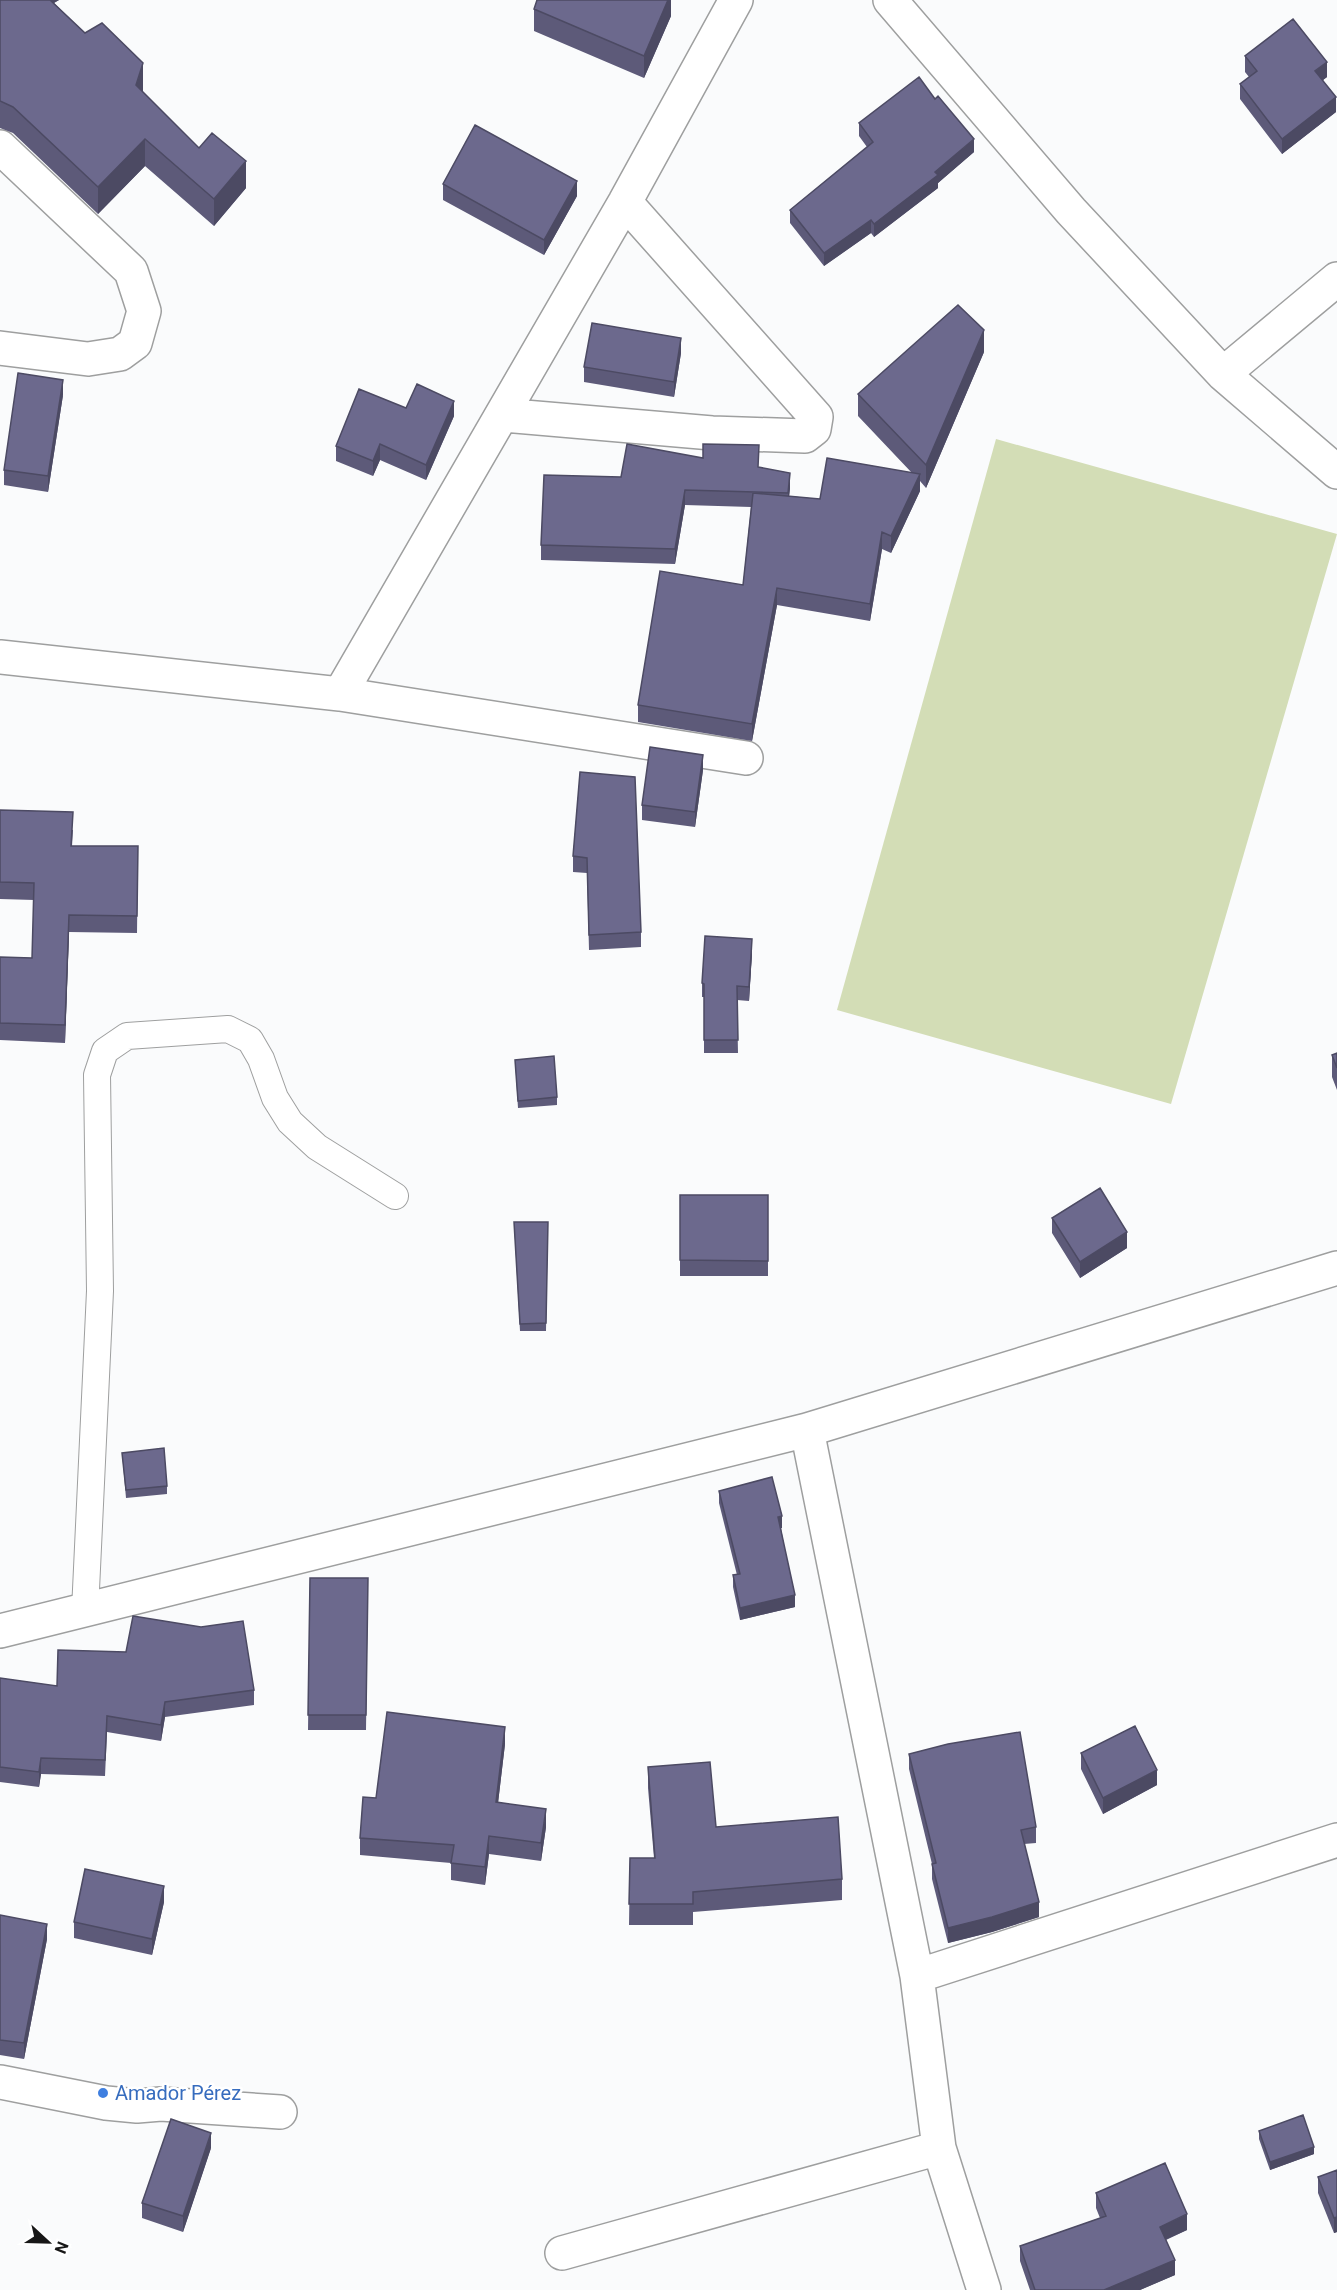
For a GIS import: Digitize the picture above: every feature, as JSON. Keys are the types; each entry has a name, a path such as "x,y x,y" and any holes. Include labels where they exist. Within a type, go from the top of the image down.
{"street":[{"path":"340,694 626,202 735,0"},
{"path":"890,0 1071,211 1223,374 1337,472"},
{"path":"0,147 131,271 144,311 135,343 120,354 88,359 0,348"},
{"path":"502,415 712,433 805,436 814,429 816,417 626,202"},
{"path":"1223,374 1337,279"},
{"path":"0,657 340,694 746,758"},
{"path":"0,1631 807,1430 1337,1268"},
{"path":"807,1430 917,1977 939,2148 984,2290"},
{"path":"917,1977 1337,1840"},
{"path":"0,2082 106,2103 280,2112"},
{"path":"562,2253 939,2148"}],"lane":[{"path":"85,1611 100,1291 97,1075 105,1051 127,1036 228,1029 249,1040 261,1059 275,1098 290,1122 317,1147 395,1196"}],"green space":[{"path":"996,439 1337,534 1171,1104 837,1010"}],"building":[{"path":"0,0 50,0 85,33 102,23 143,63 136,85 199,148 212,133 246,161 214,199 145,139 98,187 13,107 0,101"},
{"path":"537,0 668,0 644,56 534,9"},
{"path":"1293,19 1327,62 1315,71 1336,97 1282,139 1240,84 1257,71 1245,56"},
{"path":"919,77 935,99 938,96 974,139 935,172 938,175 874,224 871,220 824,253 790,210 873,142 859,123"},
{"path":"475,125 577,181 544,240 443,184"},
{"path":"958,305 984,330 926,465 858,394"},
{"path":"592,323 681,338 674,382 584,367"},
{"path":"18,373 63,380 48,476 4,470"},
{"path":"417,384 454,401 426,465 380,444 373,461 336,446 359,389 406,408"},
{"path":"627,444 703,458 703,444 759,445 758,467 790,473 788,493 685,490 675,549 541,545 544,475 621,477"},
{"path":"827,458 920,474 891,536 882,532 870,604 777,588 752,724 638,705 660,571 743,585 753,493 820,499"},
{"path":"650,747 703,755 695,812 642,805"},
{"path":"580,772 635,777 641,932 589,935 587,858 573,856"},
{"path":"0,810 73,812 71,846 138,846 137,916 69,915 65,1025 0,1023 0,957 32,958 34,883 0,882"},
{"path":"705,936 752,939 749,987 737,986 738,1040 704,1040 704,984 702,983"},
{"path":"1337,1053 1337,1068 1332,1055"},
{"path":"554,1056 557,1097 518,1101 515,1060"},
{"path":"1100,1188 1127,1232 1080,1262 1052,1218"},
{"path":"680,1195 768,1195 768,1261 680,1260"},
{"path":"514,1222 548,1222 546,1323 520,1324"},
{"path":"164,1448 167,1486 126,1490 122,1453"},
{"path":"772,1477 782,1516 778,1517 795,1595 740,1608 733,1575 740,1574 719,1491"},
{"path":"310,1578 368,1578 366,1715 308,1715"},
{"path":"133,1616 201,1627 243,1621 254,1690 165,1702 161,1725 107,1716 105,1760 41,1758 39,1772 0,1767 0,1678 57,1686 58,1650 126,1652"},
{"path":"387,1712 505,1727 496,1802 546,1809 541,1843 489,1836 485,1867 451,1863 454,1845 360,1838 363,1797 376,1798"},
{"path":"1135,1726 1157,1770 1103,1798 1081,1753"},
{"path":"1020,1732 1036,1827 1021,1830 1039,1902 948,1928 932,1864 936,1863 909,1754 948,1744"},
{"path":"710,1762 716,1827 838,1817 842,1879 693,1892 693,1904 629,1904 630,1858 655,1858 648,1767"},
{"path":"85,1869 164,1886 152,1939 74,1922"},
{"path":"0,1915 47,1924 24,2043 0,2040"},
{"path":"1303,2115 1314,2147 1270,2162 1259,2131"},
{"path":"171,2119 211,2133 183,2216 142,2203"},
{"path":"1165,2163 1187,2214 1160,2227 1175,2260 1104,2290 1035,2290 1020,2246 1106,2216 1096,2193"},
{"path":"1337,2170 1337,2217 1334,2218 1318,2177"}],"place":[{"name":"Amador Pérez","path":"103,2093"}]}
